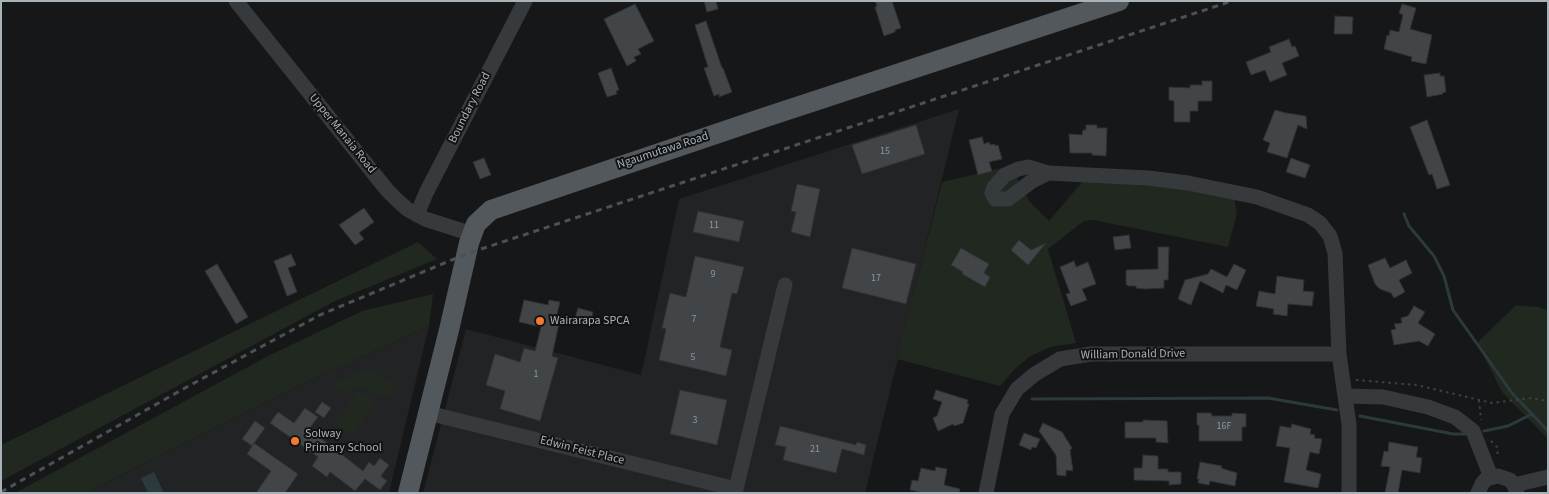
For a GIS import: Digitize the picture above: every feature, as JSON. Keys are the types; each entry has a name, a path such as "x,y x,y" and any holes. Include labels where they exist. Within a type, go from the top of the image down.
{"main road":[{"name":"Ngaumutawa Road","path":"408,493 472,234 476,224 491,210 766,116 1119,1"}],"street":[{"name":"Upper Manaia Road","path":"236,1 387,190 402,205 417,215 436,223 472,234"},
{"name":"Boundary Road","path":"417,215 426,193 525,1"},
{"path":"1048,173 1148,178 1188,183 1257,197 1308,215 1320,223 1330,236 1335,253 1338,354 1344,380 1349,424 1349,493"},
{"name":"Edwin Feist Place","path":"428,413 735,491 785,286"},
{"name":"William Donald Drive","path":"986,493 1002,414 1016,389 1035,374 1060,359 1091,354 1338,354"},
{"path":"1346,396 1383,397 1428,407 1455,417 1473,431 1491,477"},
{"path":"1478,493 1482,484 1491,477 1504,477 1516,489 1548,476"}],"path":[{"path":"1344,380 1370,380 1417,385 1492,403 1525,399 1548,401"}],"shaded area":[{"path":"959,109 865,493 423,493 466,329 641,375 679,199"},
{"path":"1011,166 1029,201 1049,221 1087,176 1233,192 1237,213 1228,247 1093,220 1084,221 1048,249 1076,343 1050,347 1029,357 1000,386 897,359 942,182"},
{"path":"418,242 437,259 335,301 1,481 1,445"},
{"path":"433,294 429,326 289,390 86,493 15,493 268,356 362,311"},
{"path":"1516,305 1539,307 1548,311 1548,439 1502,392 1477,343"},
{"name":"Solway Primary School","path":"429,326 389,493 86,493 289,390"},
{"path":"368,370 376,371 383,379 394,382 393,396 384,396 357,386 345,394 334,387 334,383"},
{"path":"359,390 376,402 352,436 334,423"},
{"path":"154,472 164,493 148,493 141,478"}],"building":[{"path":"704,1 716,1 718,9 707,12"},
{"path":"875,1 892,1 901,28 884,36"},
{"path":"635,4 654,41 638,49 641,54 634,57 636,61 627,66 604,19"},
{"path":"1402,4 1416,8 1410,29 1432,35 1426,64 1411,61 1412,57 1384,49 1390,30 1399,32 1403,15 1399,13"},
{"path":"1335,16 1353,17 1352,34 1334,34"},
{"path":"706,21 732,92 719,97 719,94 714,96 704,68 708,67 695,25"},
{"path":"1289,39 1292,47 1295,46 1299,56 1282,63 1287,75 1270,82 1265,70 1251,75 1246,62 1271,52 1269,47"},
{"path":"611,68 619,90 616,91 617,94 607,97 598,73"},
{"path":"1440,73 1440,76 1444,76 1446,92 1427,97 1424,75"},
{"path":"1202,81 1212,81 1212,101 1198,101 1198,111 1190,111 1190,122 1174,122 1174,101 1169,100 1169,87 1190,88 1190,85 1202,85"},
{"path":"1275,110 1306,116 1307,129 1298,125 1287,158 1267,152 1270,143 1263,140"},
{"path":"1427,120 1450,185 1437,189 1432,174 1429,175 1410,127"},
{"path":"916,125 925,154 862,174 852,145"},
{"path":"1086,125 1097,125 1097,128 1107,128 1106,156 1092,155 1092,153 1070,153 1069,134 1082,135 1083,130 1086,130"},
{"path":"982,137 984,144 989,142 990,145 998,145 1002,159 989,162 992,171 978,175 969,140"},
{"path":"484,158 491,175 480,179 473,162"},
{"path":"1291,158 1310,165 1305,178 1286,172"},
{"path":"797,184 820,189 810,237 791,232 796,212 791,211"},
{"path":"364,208 374,222 359,233 364,239 355,245 339,225"},
{"path":"698,211 744,221 739,242 693,232"},
{"path":"1129,235 1131,248 1115,250 1113,237"},
{"path":"1019,240 1031,250 1046,243 1028,265 1011,250"},
{"path":"1158,247 1169,247 1168,280 1164,280 1164,288 1145,289 1128,286 1126,284 1126,270 1158,269"},
{"path":"852,248 916,264 906,304 842,288"},
{"path":"961,248 989,264 984,273 990,277 985,287 962,274 963,272 951,265"},
{"path":"291,254 296,265 288,268 297,292 287,296 274,261"},
{"path":"695,256 744,267 737,294 732,293 720,347 732,350 726,376 659,360 666,329 662,328 670,293 686,297"},
{"path":"1385,258 1390,268 1406,260 1412,273 1399,280 1405,292 1394,298 1391,293 1380,289 1375,284 1368,265"},
{"path":"1074,261 1076,267 1088,262 1096,284 1082,289 1087,300 1071,306 1066,294 1070,293 1060,267"},
{"path":"217,264 248,317 236,324 205,271"},
{"path":"1234,264 1246,270 1237,290 1226,285 1223,293 1200,281 1191,305 1178,299 1185,280 1208,274 1211,269 1227,277"},
{"path":"1277,276 1304,280 1303,291 1314,292 1312,306 1288,304 1287,316 1273,314 1274,309 1256,306 1259,291 1275,294"},
{"path":"524,300 548,305 549,300 560,302 556,318 560,319 552,356 558,358 540,421 500,409 505,391 486,385 495,354 520,362 524,348 535,351 541,327 519,322"},
{"path":"1414,306 1425,312 1418,323 1435,334 1428,346 1419,341 1394,345 1391,330 1396,329 1394,324 1402,323 1401,318 1408,316"},
{"path":"578,308 593,312 591,322 575,319"},
{"path":"680,390 727,400 717,445 670,434"},
{"path":"936,390 968,400 967,404 969,404 963,423 954,426 953,424 938,431 933,418 937,416 942,402 933,399"},
{"path":"322,402 331,408 324,418 315,412"},
{"path":"305,408 318,417 309,429 363,471 369,462 374,466 380,458 389,465 381,476 387,481 380,490 365,479 355,491 330,472 327,477 312,466 318,457 270,423 278,412 294,423"},
{"path":"1197,413 1211,413 1212,416 1232,416 1232,413 1246,414 1246,427 1242,427 1242,441 1199,441"},
{"path":"1143,420 1167,421 1168,443 1156,442 1156,438 1125,438 1125,422 1143,422"},
{"path":"255,421 265,428 252,446 242,439"},
{"path":"1043,423 1062,432 1072,448 1070,450 1073,471 1066,470 1066,476 1057,475 1056,455 1039,431"},
{"path":"1292,424 1311,429 1310,434 1315,435 1314,438 1322,439 1319,454 1310,452 1306,470 1321,474 1318,488 1284,482 1290,448 1276,446 1280,426 1291,428"},
{"path":"780,426 856,445 857,442 866,445 864,455 842,449 836,473 783,460 786,447 775,445"},
{"path":"1024,433 1040,439 1036,448 1032,447 1031,450 1019,445"},
{"path":"1389,442 1418,447 1416,457 1422,458 1420,473 1402,470 1398,493 1385,493 1390,467 1381,466 1384,451 1388,452"},
{"path":"254,443 298,474 285,493 256,493 271,471 247,454"},
{"path":"1143,455 1158,456 1158,469 1168,469 1168,472 1181,472 1181,484 1169,485 1169,481 1134,480 1134,468 1142,468"},
{"path":"1200,462 1222,466 1221,468 1237,473 1235,486 1210,481 1209,485 1198,483"},
{"path":"936,467 947,469 944,485 960,489 959,493 924,493 910,490 912,480 918,481 921,468 935,471"}],"waterway":[{"path":"1404,214 1409,226 1434,256 1444,276 1453,310 1512,393 1548,431"},
{"path":"1032,399 1268,398 1337,410"},
{"path":"1484,431 1508,426 1532,414"},
{"path":"1360,416 1453,434 1465,434"}],"railway":[{"path":"1,492 185,388 320,315 466,254 1232,1"}],"place":[{"name":"Wairarapa SPCA","path":"540,321"},
{"name":"Solway Primary School","path":"295,441"}]}
